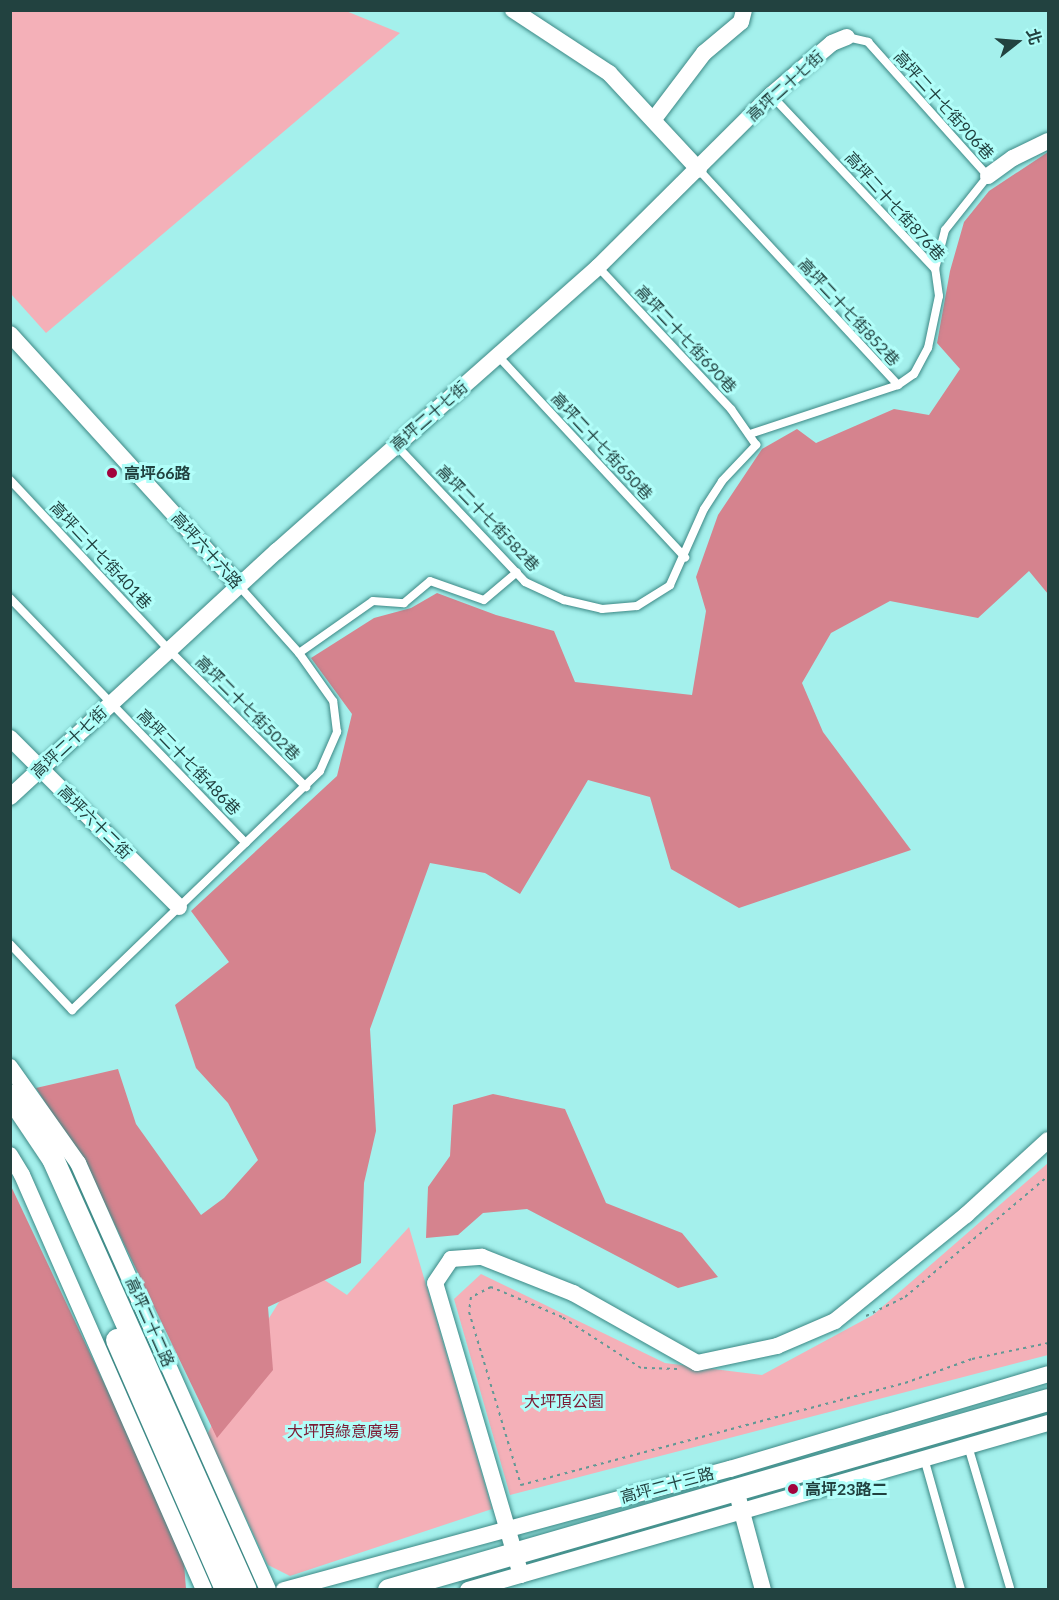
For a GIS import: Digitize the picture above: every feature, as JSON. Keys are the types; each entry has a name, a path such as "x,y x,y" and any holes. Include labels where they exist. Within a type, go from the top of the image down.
{"street":[{"path":"513,10 604,68 654,119 699,170"},
{"path":"654,119 704,53 741,22 744,10"},
{"name":"高坪二十七街","path":"10,797 239,586 598,267 699,170 771,95 832,43 847,37"},
{"path":"988,176 1013,158 1048,141"},
{"name":"高坪六十六路","path":"10,334 239,586"},
{"name":"高坪六十二街","path":"10,738 179,908"},
{"name":"高坪二十二路","path":"10,1067 78,1163 268,1590"},
{"name":"高坪二十二路","path":"10,1095 53,1159 246,1590"},
{"path":"10,1121 44,1171 226,1590"},
{"path":"519,1564 435,1283 451,1259 482,1257 573,1293 697,1363 777,1346 835,1321 966,1215 1048,1140"},
{"path":"10,1155 22,1175 204,1590"},
{"name":"高坪二十三路","path":"285,1590 509,1527 730,1469 1048,1374"},
{"name":"高坪二十三路","path":"389,1590 519,1564 739,1500 1048,1400"},
{"name":"高坪二十三路","path":"739,1500 924,1457 1048,1423"},
{"path":"730,1469 763,1590"},
{"name":"高坪二十三路","path":"468,1590 519,1564"}],"lane":[{"name":"高坪二十七街906巷","path":"847,37 868,42 988,176 945,230 935,269"},
{"name":"高坪二十七街876巷","path":"771,95 935,269 939,296 928,348 914,374 898,385"},
{"name":"高坪二十七街852巷","path":"699,170 898,385 750,434"},
{"name":"高坪二十七街690巷","path":"598,267 750,434"},
{"name":"高坪二十七街650巷","path":"498,356 685,557"},
{"path":"685,557 704,509 722,481 756,445 750,434"},
{"name":"高坪二十七街582巷","path":"396,445 525,582 564,600 602,609 637,606 670,585 685,557"},
{"name":"高坪二十七街401巷","path":"10,480 169,650"},
{"path":"299,653 373,602 404,603 430,581 436,581 484,600 517,572"},
{"name":"高坪六十六路","path":"10,944 72,1010 306,787 331,753 337,732 336,714 325,686 299,653 239,586"},
{"name":"高坪二十七街486巷","path":"10,598 246,843"},
{"name":"高坪二十七街502巷","path":"169,650 306,787"},
{"path":"968,1445 1010,1588"},
{"path":"924,1457 962,1590"}],"path":[{"path":"863,1318 905,1298 1048,1176"},
{"path":"686,1369 641,1368 562,1317 490,1287 471,1297 469,1312 521,1485 905,1383 972,1359 1048,1343"}],"green space":[{"path":"11,10 346,11 400,33 46,333 11,294"},
{"name":"大坪頂公園","path":"1048,1163 1048,1355 510,1495 454,1299 481,1274 665,1363 762,1375 873,1315"},
{"name":"大坪頂綠意廣場","path":"409,1227 492,1509 290,1576 268,1565 207,1435 248,1352 302,1265 347,1295"}],"shaded area":[{"path":"1048,152 1048,594 1029,571 978,618 890,601 831,633 802,683 823,732 911,850 739,908 671,869 650,797 588,780 520,894 485,873 430,863 370,1029 376,1131 364,1183 361,1263 268,1307 273,1370 217,1438 92,1177 36,1088 118,1069 136,1124 201,1215 224,1198 258,1160 228,1103 196,1068 175,1005 229,962 191,911 337,776 352,714 311,658 374,618 411,608 437,593 496,615 554,631 575,682 692,695 706,611 696,577 718,515 762,449 797,429 816,443 894,409 929,415 960,369 937,343 950,271 964,222 989,191"},
{"path":"493,1094 565,1109 606,1203 682,1233 718,1277 678,1288 527,1209 483,1213 458,1235 426,1238 428,1187 450,1156 453,1105"},
{"path":"10,1184 159,1499 184,1563 186,1589 11,1589"}],"place":[{"name":"高坪66路","path":"112,473"},
{"name":"高坪23路二","path":"793,1489"}]}
